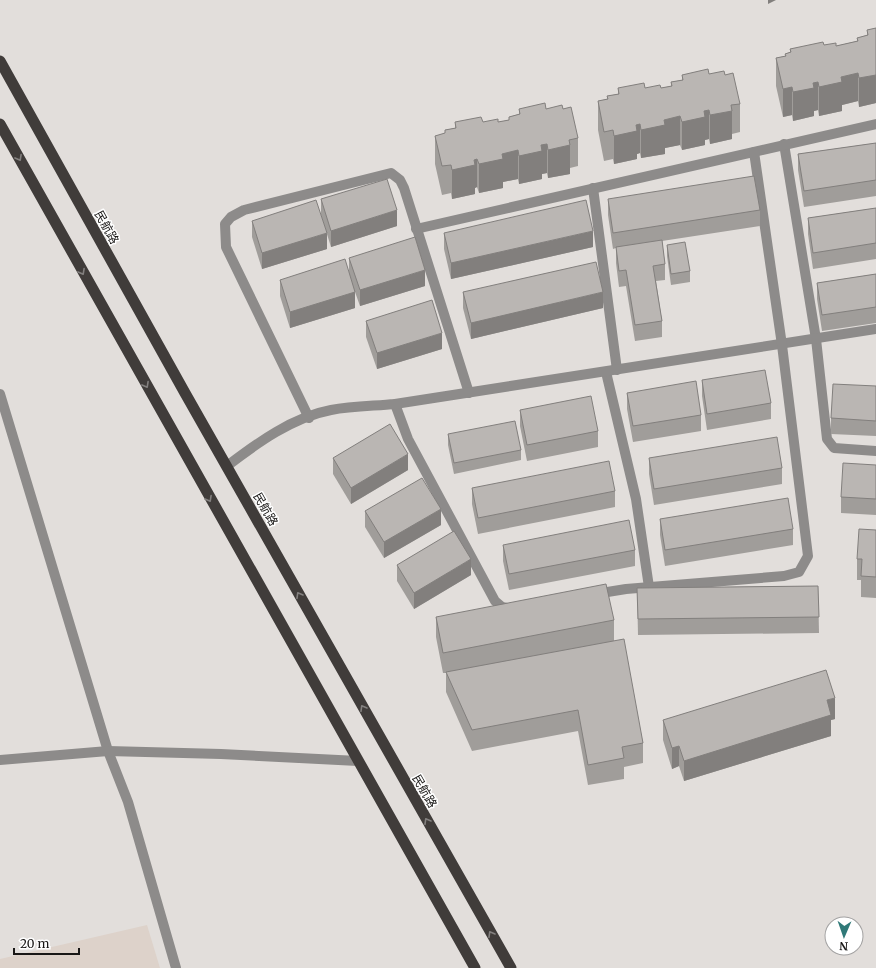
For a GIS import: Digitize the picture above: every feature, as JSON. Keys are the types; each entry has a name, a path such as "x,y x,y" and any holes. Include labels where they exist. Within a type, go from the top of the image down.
{"highway":[{"name":"民航路","path":"0,62 226,466 510,968"},
{"path":"0,124 475,968"}],"street":[{"path":"416,228 876,124"},
{"path":"784,144 816,339 827,439 834,448 876,451"},
{"path":"588,595 649,587 784,576 799,572 808,556 782,345 754,152"},
{"path":"309,418 226,247 225,224 231,217 244,210 391,173 400,180 404,188 469,393"},
{"path":"593,188 617,370"},
{"path":"226,466 266,439 309,418 331,410 396,404 782,345 876,329"},
{"path":"606,372 636,499 649,587"},
{"path":"0,394 108,751 128,802 176,968"},
{"path":"396,404 408,439 494,601 502,607 512,609 520,607"},
{"path":"0,760 108,751 221,754 358,761"}],"shaded area":[{"path":"147,925 160,968 0,968 0,959"}],"building":[{"path":"876,28 876,75 859,78 858,73 841,77 842,82 819,87 818,82 813,83 814,88 793,92 792,87 783,89 776,58 786,56 785,54 791,52 790,49 823,42 824,45 836,43 836,46 858,41 857,38 868,35 867,30"},
{"path":"708,69 709,74 724,71 725,75 733,73 740,104 731,105 732,111 710,115 709,110 704,111 705,117 682,122 680,116 664,120 665,125 641,130 640,124 636,125 637,131 614,136 613,130 604,132 598,101 608,99 607,96 619,94 618,88 644,83 645,88 660,85 661,88 672,86 671,82 683,80 682,75"},
{"path":"545,103 546,109 562,105 563,109 571,107 578,138 569,140 570,145 548,150 547,144 541,145 542,151 519,156 518,150 502,154 503,159 479,164 477,159 474,160 475,165 452,170 451,165 442,166 435,136 445,133 445,130 456,128 455,122 481,117 483,122 498,119 498,122 509,120 509,117 520,114 519,109"},
{"path":"876,143 876,180 804,191 798,154"},
{"path":"754,176 760,210 613,233 608,199"},
{"path":"387,179 397,210 331,231 321,199"},
{"path":"316,200 327,233 262,253 252,221"},
{"path":"586,200 593,231 451,263 444,233"},
{"path":"876,208 876,243 813,253 808,218"},
{"path":"415,237 425,270 360,290 349,258"},
{"path":"662,240 665,264 653,266 662,321 635,325 626,270 619,271 616,247"},
{"path":"685,242 690,271 671,274 667,245"},
{"path":"345,259 355,292 290,312 280,280"},
{"path":"596,262 603,292 471,323 463,292"},
{"path":"876,274 876,307 822,315 817,283"},
{"path":"432,300 442,333 377,353 366,321"},
{"path":"765,370 771,403 707,414 702,380"},
{"path":"696,381 701,415 633,426 627,393"},
{"path":"833,384 876,386 876,421 831,418"},
{"path":"591,396 598,431 527,445 520,410"},
{"path":"515,421 521,450 454,463 448,434"},
{"path":"390,424 408,454 351,488 333,458"},
{"path":"777,437 782,468 654,489 649,458"},
{"path":"609,461 615,491 478,518 472,488"},
{"path":"843,463 876,465 876,499 841,497"},
{"path":"422,478 441,509 384,542 365,511"},
{"path":"788,498 793,529 665,550 660,519"},
{"path":"629,520 635,550 509,574 503,545"},
{"path":"859,529 876,530 876,577 861,576 862,559 857,559"},
{"path":"454,531 471,559 414,593 397,565"},
{"path":"606,584 614,620 443,653 436,617"},
{"path":"818,586 819,617 638,619 637,588"},
{"path":"624,639 643,743 622,747 624,758 588,765 578,710 472,730 446,672"},
{"path":"826,670 835,698 827,700 831,715 684,761 679,746 672,748 663,720"}]}
